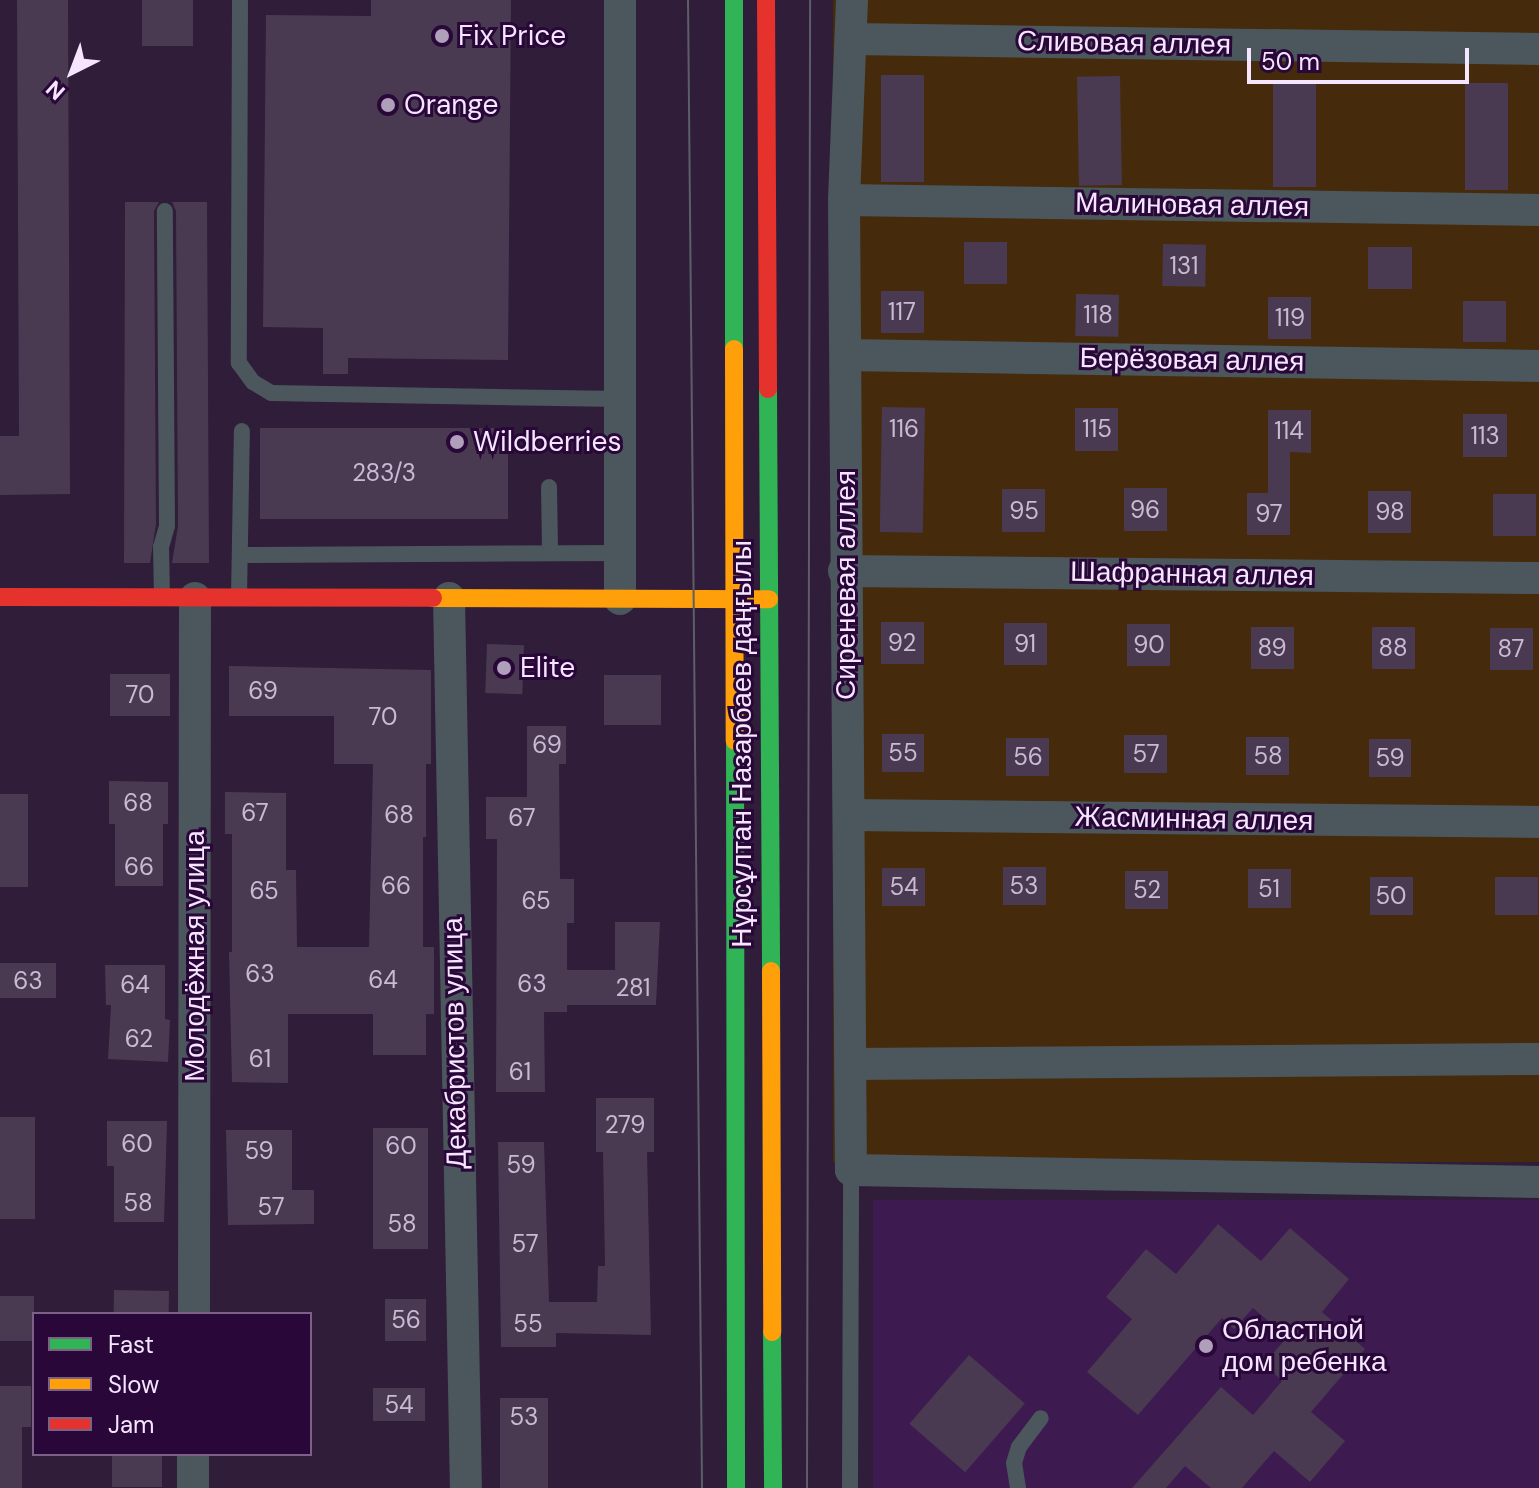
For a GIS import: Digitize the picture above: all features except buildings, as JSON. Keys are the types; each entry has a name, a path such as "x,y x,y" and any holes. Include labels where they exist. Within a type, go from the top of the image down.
{"main road":[{"name":"Нұрсұлтан Назарбаев даңғылы","path":"734,0 738,599 736,1488"},
{"name":"Нұрсұлтан Назарбаев даңғылы","path":"766,0 773,1488"},
{"path":"0,597 769,599"}],"street":[{"path":"620,0 620,599"},
{"name":"Сиреневая аллея","path":"851,1170 844,571 844,200 853,39 852,0"},
{"name":"Сливовая аллея","path":"853,39 1539,49"},
{"name":"Малиновая аллея","path":"844,200 1539,210"},
{"name":"Берёзовая аллея","path":"846,355 1539,366"},
{"name":"Шафранная аллея","path":"844,571 1539,578"},
{"name":"Молодёжная улица","path":"194,1312 195,598"},
{"name":"Декабристов улица","path":"449,598 454,1016 466,1488"},
{"name":"Жасминная аллея","path":"849,815 1539,822"},
{"path":"852,1064 1539,1059"},
{"path":"851,1170 1539,1182"},
{"path":"193,1456 193,1488"}],"lane":[{"path":"240,0 239,363 253,382 271,393 621,399"},
{"path":"162,598 161,547 167,526 165,211"},
{"path":"239,598 242,431"},
{"path":"549,487 550,553"},
{"path":"240,555 621,553"},
{"path":"850,1488 851,1170"},
{"path":"1018,1488 1014,1463 1019,1447 1041,1418"}],"shaded area":[{"path":"833,0 1539,0 1539,1162 833,1162"},
{"name":"Областной дом ребенка","path":"873,1200 1539,1200 1539,1488 873,1488"}],"tram line":[{"path":"688,0 702,1488"},
{"path":"807,1488 810,0"}],"traffic: fast":[{"path":"734,0 734,349"},
{"path":"768,389 771,971"},
{"path":"735,741 736,1488"},
{"path":"772,1332 773,1488"}],"traffic: slow":[{"path":"734,349 735,741"},
{"path":"433,598 769,599"},
{"path":"771,971 772,1332"}],"traffic: jam":[{"path":"766,0 768,389"},
{"path":"0,597 433,598"}],"place":[{"name":"Fix Price","path":"442,36"},
{"name":"Orange","path":"388,105"},
{"name":"Wildberries","path":"457,442"},
{"name":"Elite","path":"504,668"},
{"name":"Областной дом ребенка","path":"1206,1346"}]}
